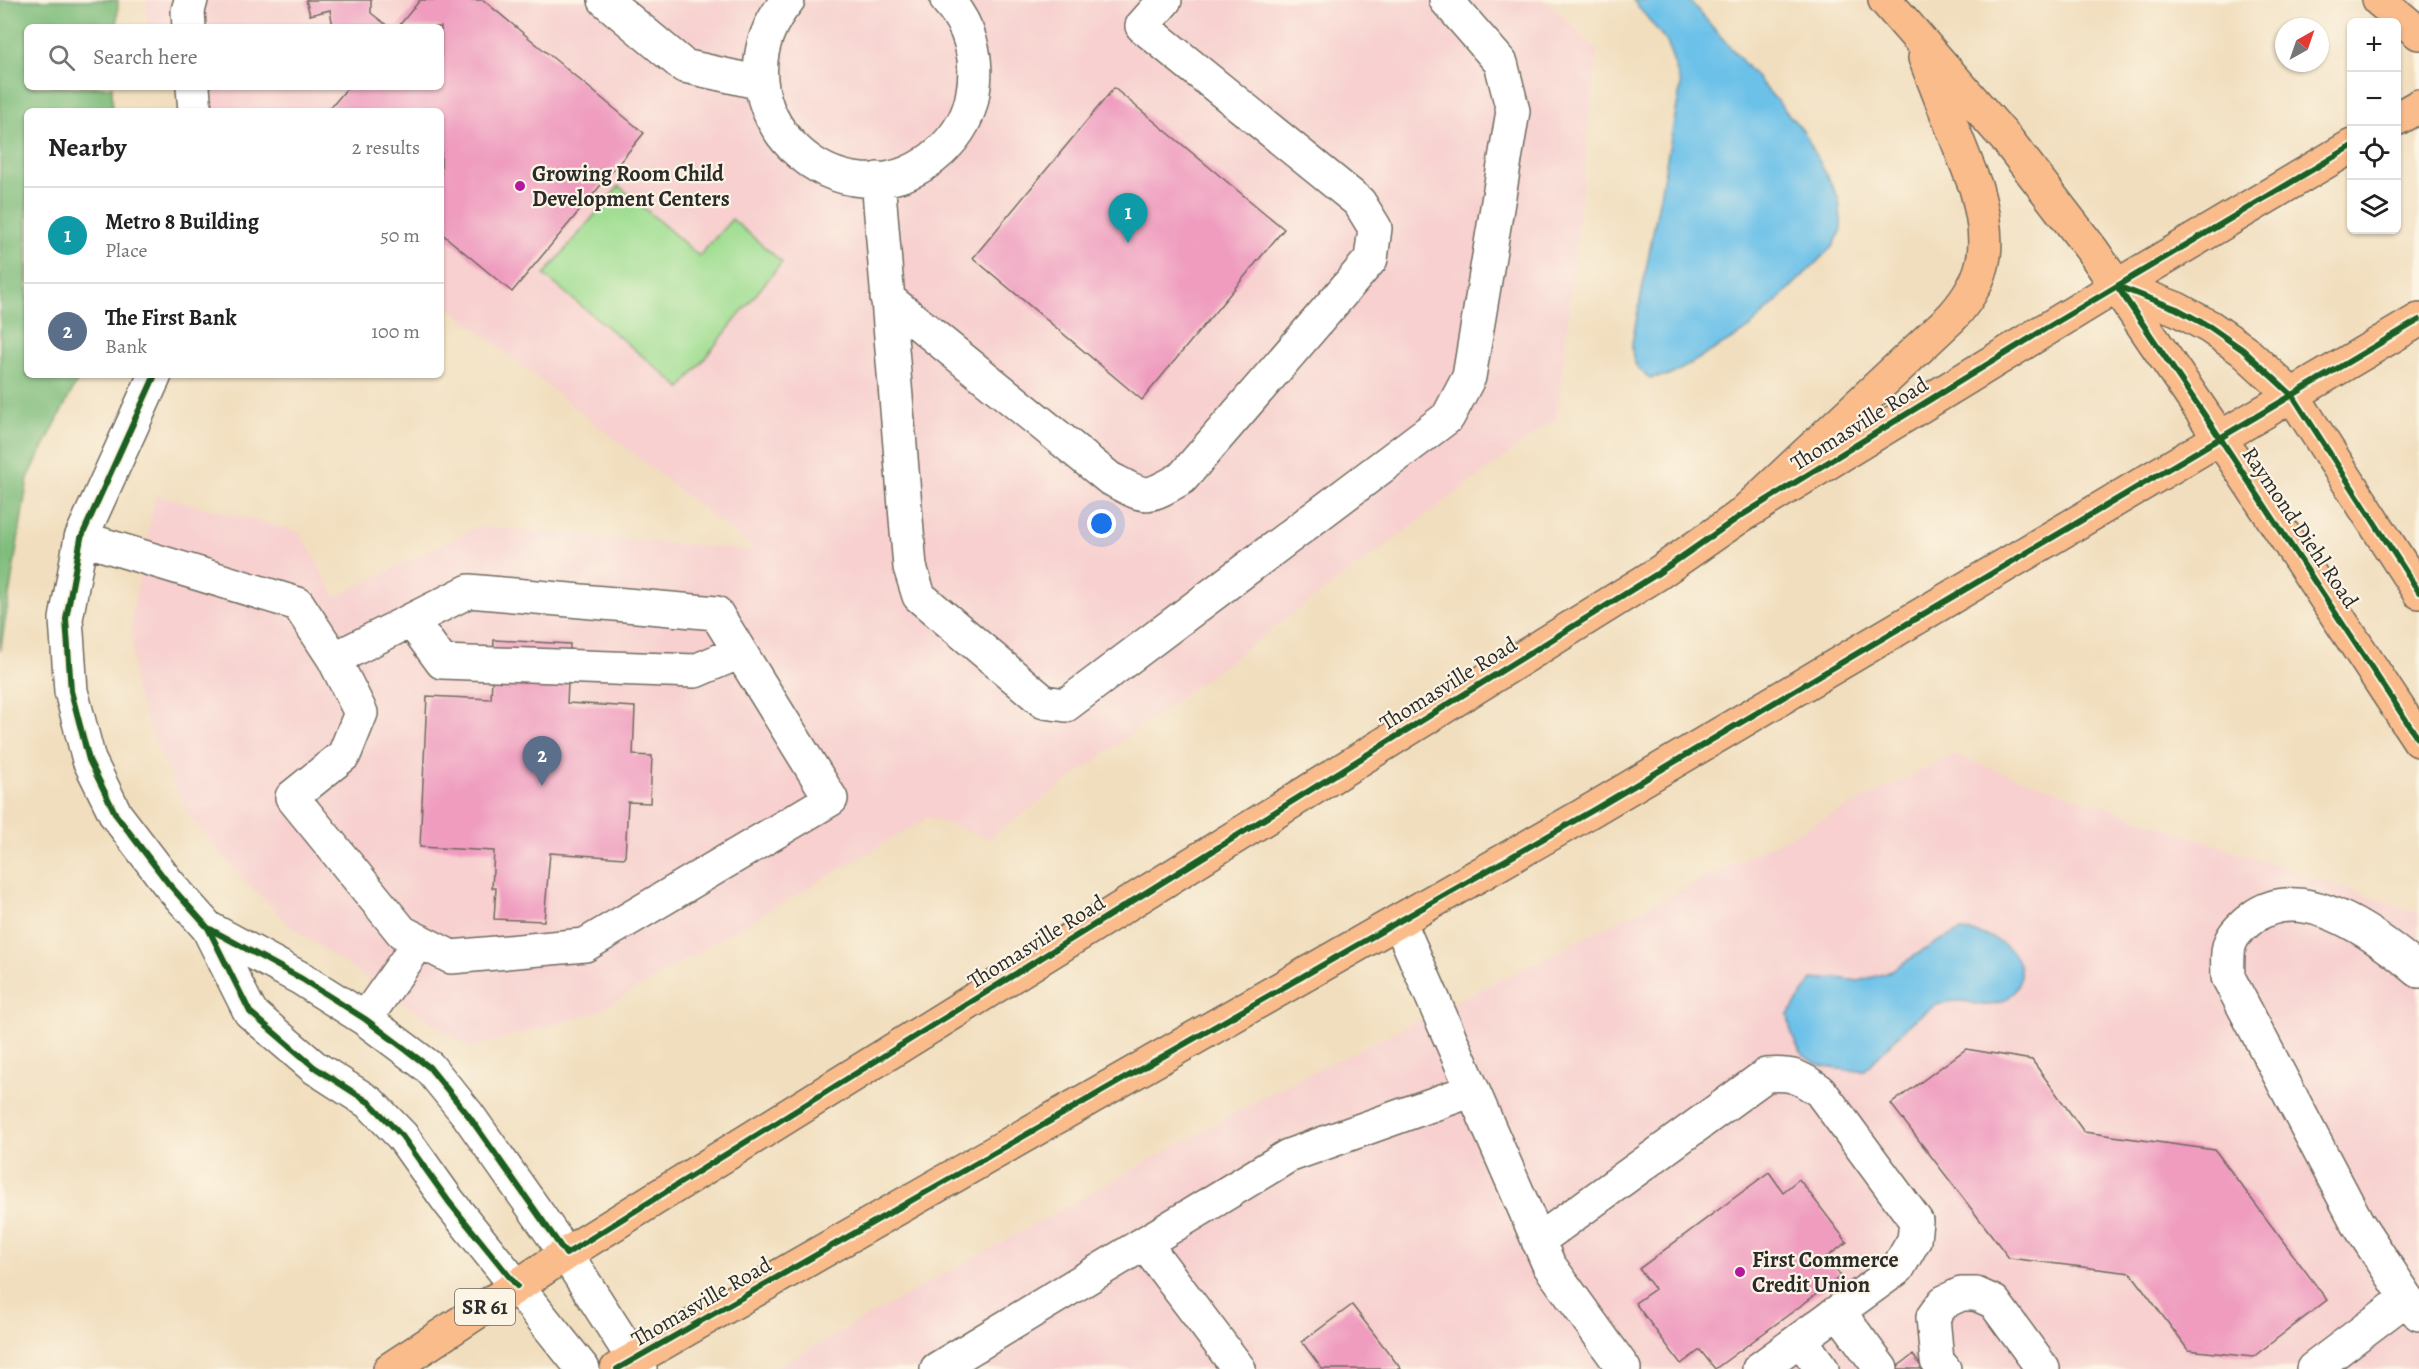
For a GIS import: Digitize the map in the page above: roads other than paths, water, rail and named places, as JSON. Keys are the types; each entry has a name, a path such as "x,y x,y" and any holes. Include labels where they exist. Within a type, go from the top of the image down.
{"main road":[{"name":"Raymond Diehl Road","path":"1885,0 2008,141 2092,250 2220,438 2419,740"},
{"path":"2380,1 2419,33"},
{"path":"1739,518 1952,317 1967,301 1981,272 1987,245 1982,209 1976,188 1915,34"},
{"path":"2401,117 2419,106"},
{"name":"Thomasville Road","path":"390,1369 566,1254 1657,574 1739,518 2117,286 2347,149"},
{"path":"2117,286 2177,309 2210,327 2243,350 2293,396 2419,592"},
{"name":"Thomasville Road","path":"631,1366 1646,779 2419,321"}],"street":[{"path":"189,24 188,11 191,0"},
{"path":"605,0 684,66 761,83"},
{"path":"788,0 774,19 765,42 761,83 766,105 773,123 786,141 814,165 855,179 896,176 920,167 952,141 965,119 972,101 976,80 974,50 966,27 947,0"},
{"path":"887,298 1109,478 1142,495 1158,492 1182,478 1371,259 1375,228 1359,202 1142,26 1165,0"},
{"path":"878,179 910,567 920,596 1044,702 1066,705 1448,417 1469,377 1513,111 1501,63 1446,0"},
{"path":"193,90 195,108"},
{"path":"154,378 81,538 66,619 71,691 89,760 116,815 168,883 208,928 250,1012 314,1067 370,1104 402,1137 449,1202 583,1369"},
{"path":"81,538 298,604 334,659 361,713 344,755 292,796 402,932 451,957 585,945 831,799 716,613 469,591 334,659"},
{"path":"411,620 441,662 695,671 740,652"},
{"path":"2313,1369 2413,1306 2357,1222 2229,977 2227,948 2239,928 2265,908 2283,904 2300,904 2322,909 2361,930 2419,971"},
{"path":"1399,921 1549,1265 1624,1369"},
{"path":"208,928 302,979 365,1019 429,1067 468,1115 566,1254 631,1366"},
{"path":"365,1019 420,941"},
{"path":"1538,1241 1766,1075 1788,1074 1805,1080 1820,1091 1916,1221 1914,1240 1899,1268 1800,1344"},
{"path":"937,1369 1288,1156 1473,1090"},
{"path":"1145,1244 1239,1369"},
{"path":"1944,1369 1937,1361 1933,1317 1944,1302 1961,1294 1976,1294 1994,1302 2043,1369"},
{"path":"1800,1344 1822,1369"},
{"path":"1800,1344 1854,1369"},
{"path":"1800,1344 1881,1369"}],"water":[{"path":"1633,0 1689,0 1804,132 1839,199 1842,230 1832,247 1746,331 1671,375 1650,378 1635,364 1632,343 1681,85 1667,42"},
{"path":"1961,931 1989,936 2014,954 2019,967 2019,982 2013,993 2004,1001 1982,1005 1958,1001 1934,1007 1904,1030 1864,1071 1822,1065 1812,1061 1796,1045 1788,1015 1812,980 1837,978 1859,981 1887,973 1937,942"}],"place":[{"name":"Growing Room Child Development Centers","path":"520,186"},
{"name":"Metro 8 Building","path":"1128,243"},
{"name":"The First Bank","path":"542,786"},
{"name":"First Commerce Credit Union","path":"1740,1272"}]}
